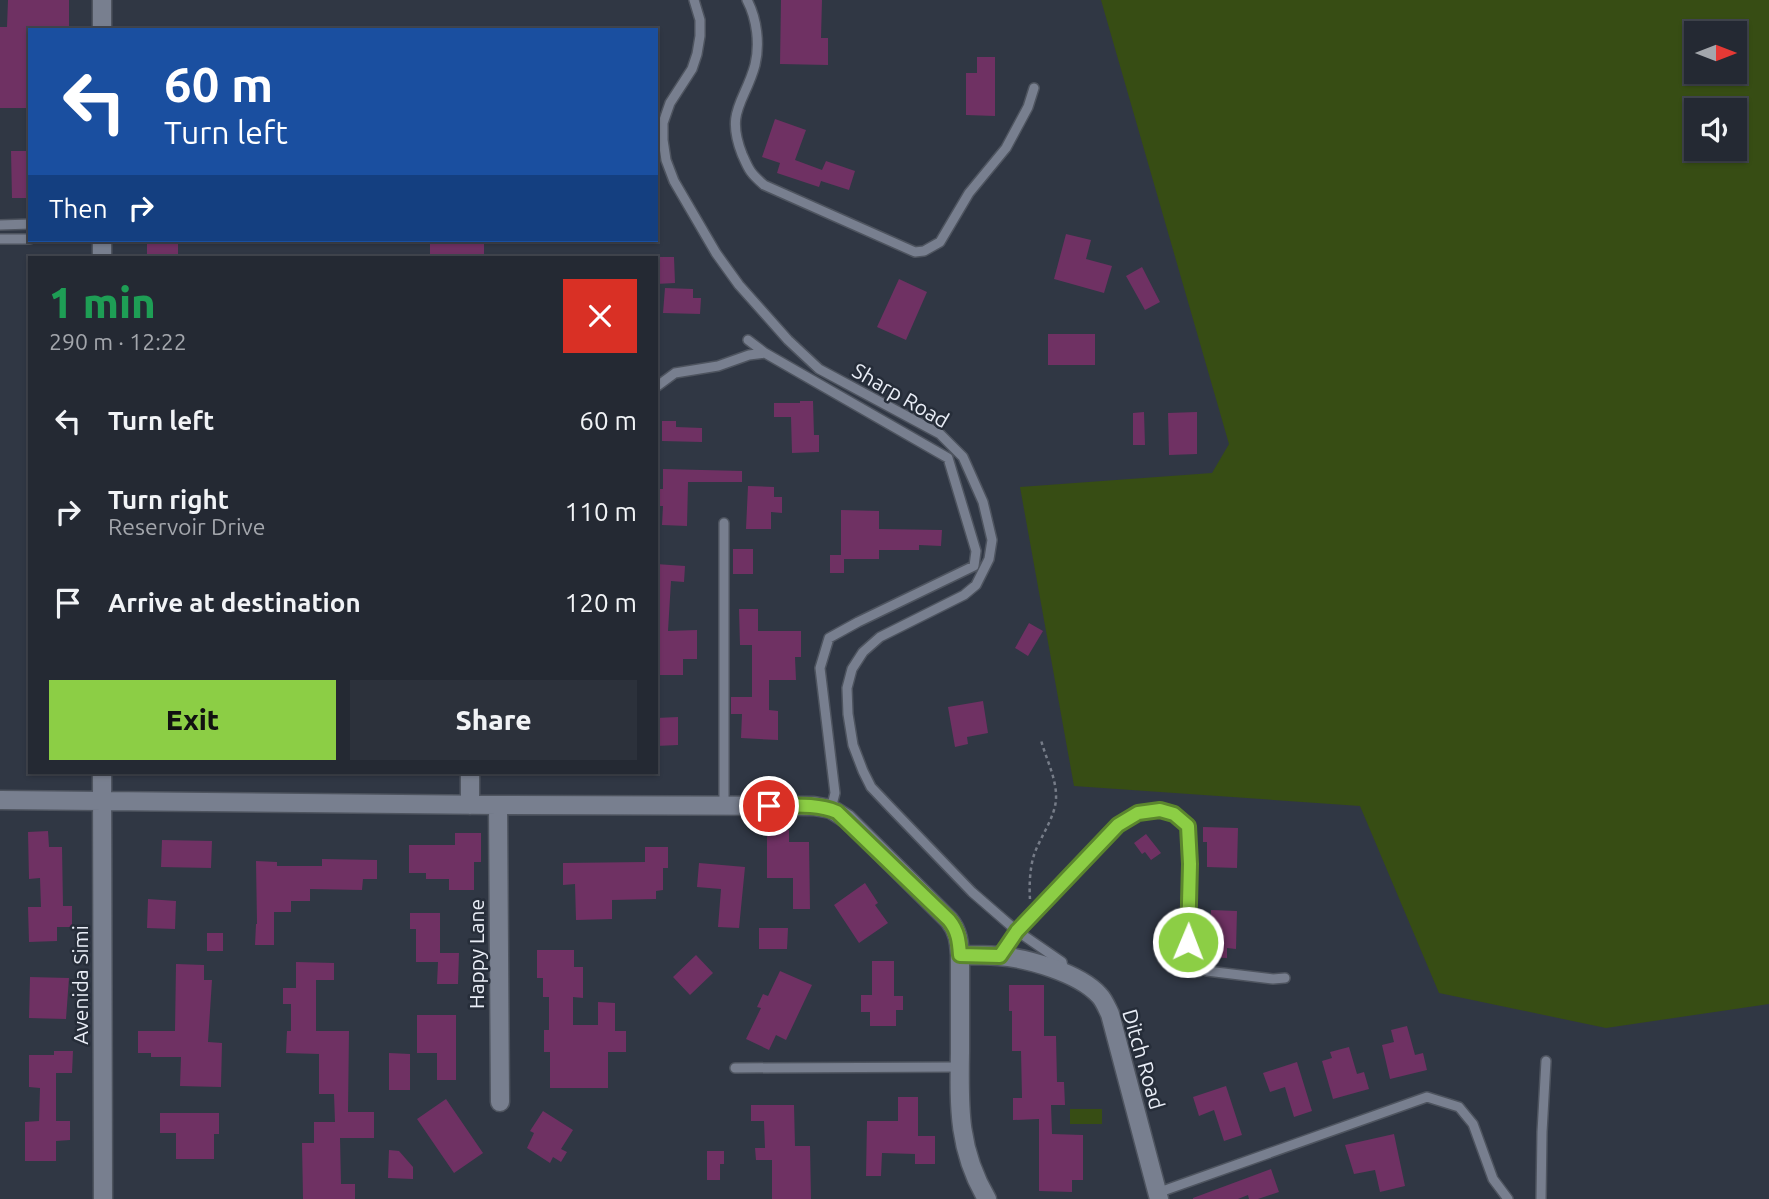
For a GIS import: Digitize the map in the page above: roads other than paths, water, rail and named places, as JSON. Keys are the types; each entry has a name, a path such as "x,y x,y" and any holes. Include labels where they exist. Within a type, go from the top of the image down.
{"street":[{"path":"102,0 102,28"},
{"name":"Avenida Simi","path":"102,774 103,1199"},
{"path":"470,774 470,805"},
{"path":"0,800 814,806 831,809 847,819 956,929 960,955 959,1107 969,1161 987,1199"},
{"name":"Happy Lane","path":"498,805 500,1102"},
{"name":"Ditch Road","path":"960,955 1000,956 1033,963 1064,972 1099,995 1110,1014 1158,1196"}],"lane":[{"name":"Sharp Road","path":"694,0 700,20 697,54 692,69 670,103 663,123 666,160 681,193 716,253 739,285 788,340 819,369 940,434 963,457 983,502 992,540 989,559 976,584 964,595 880,637 863,652 852,669 847,688 853,745 872,787 972,892 1017,931 1062,962 1064,972"},
{"path":"747,0 754,12 757,40 755,64 734,122 738,143 750,173 764,185 915,252 924,251 940,242 969,193 1006,148 1028,107 1034,88"},
{"path":"0,225 28,225"},
{"path":"0,239 28,239"},
{"path":"748,340 765,353 948,458 976,551 974,566 830,638 820,668 835,793 831,809"},
{"path":"658,386 676,373 718,366 749,355 765,353"},
{"path":"724,523 724,806"},
{"path":"1000,956 1017,931 1118,825 1138,813 1160,810 1174,814 1188,826 1188,942 1195,959 1207,971 1284,978"},
{"path":"1541,1199 1546,1061"},
{"path":"735,1068 960,1068"},
{"path":"1158,1196 1427,1097 1459,1107 1473,1124 1493,1179 1508,1199"}]}
